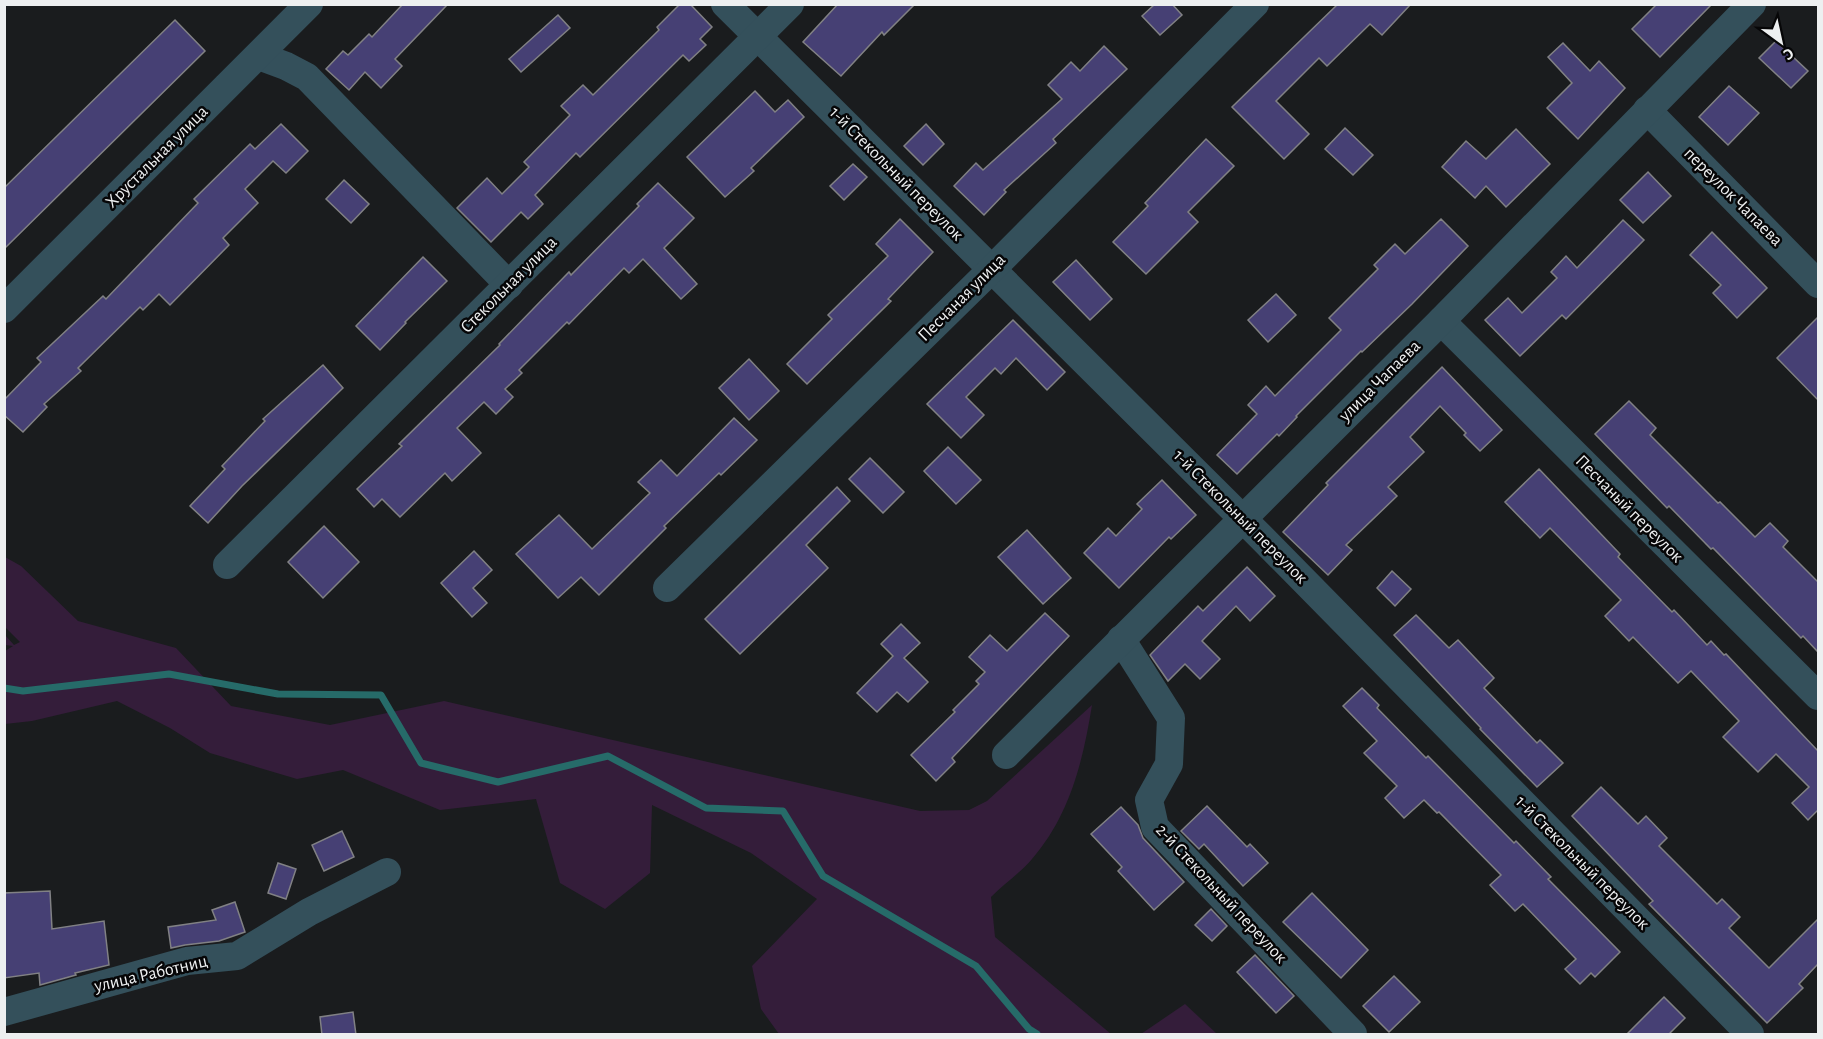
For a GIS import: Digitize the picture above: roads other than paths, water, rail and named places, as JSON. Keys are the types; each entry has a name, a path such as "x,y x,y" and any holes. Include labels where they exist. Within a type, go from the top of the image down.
{"street":[{"name":"Хрустальная улица","path":"4,309 309,4"},
{"name":"1-й Стекольный переулок","path":"726,4 1242,518 1750,1035"},
{"name":"Стекольная улица","path":"227,565 790,4"},
{"name":"Песчаная улица","path":"667,588 992,269 1255,4"},
{"name":"улица Чапаева","path":"1005,755 1441,321 1752,4"},
{"path":"259,56 307,76 509,285"},
{"name":"переулок Чапаева","path":"1647,110 1818,284"},
{"name":"Песчаный переулок","path":"1441,321 1818,696"},
{"name":"2-й Стекольный переулок","path":"1120,639 1171,718 1169,764 1149,800 1155,826 1353,1035"},
{"name":"улица Работниц","path":"4,1012 187,962 237,956 309,912 387,872"}],"waterway":[{"path":"4,688 23,691 169,674 278,694 381,695 421,763 498,782 608,756 706,808 783,811 823,876 976,966 1029,1029 1037,1034"}]}
